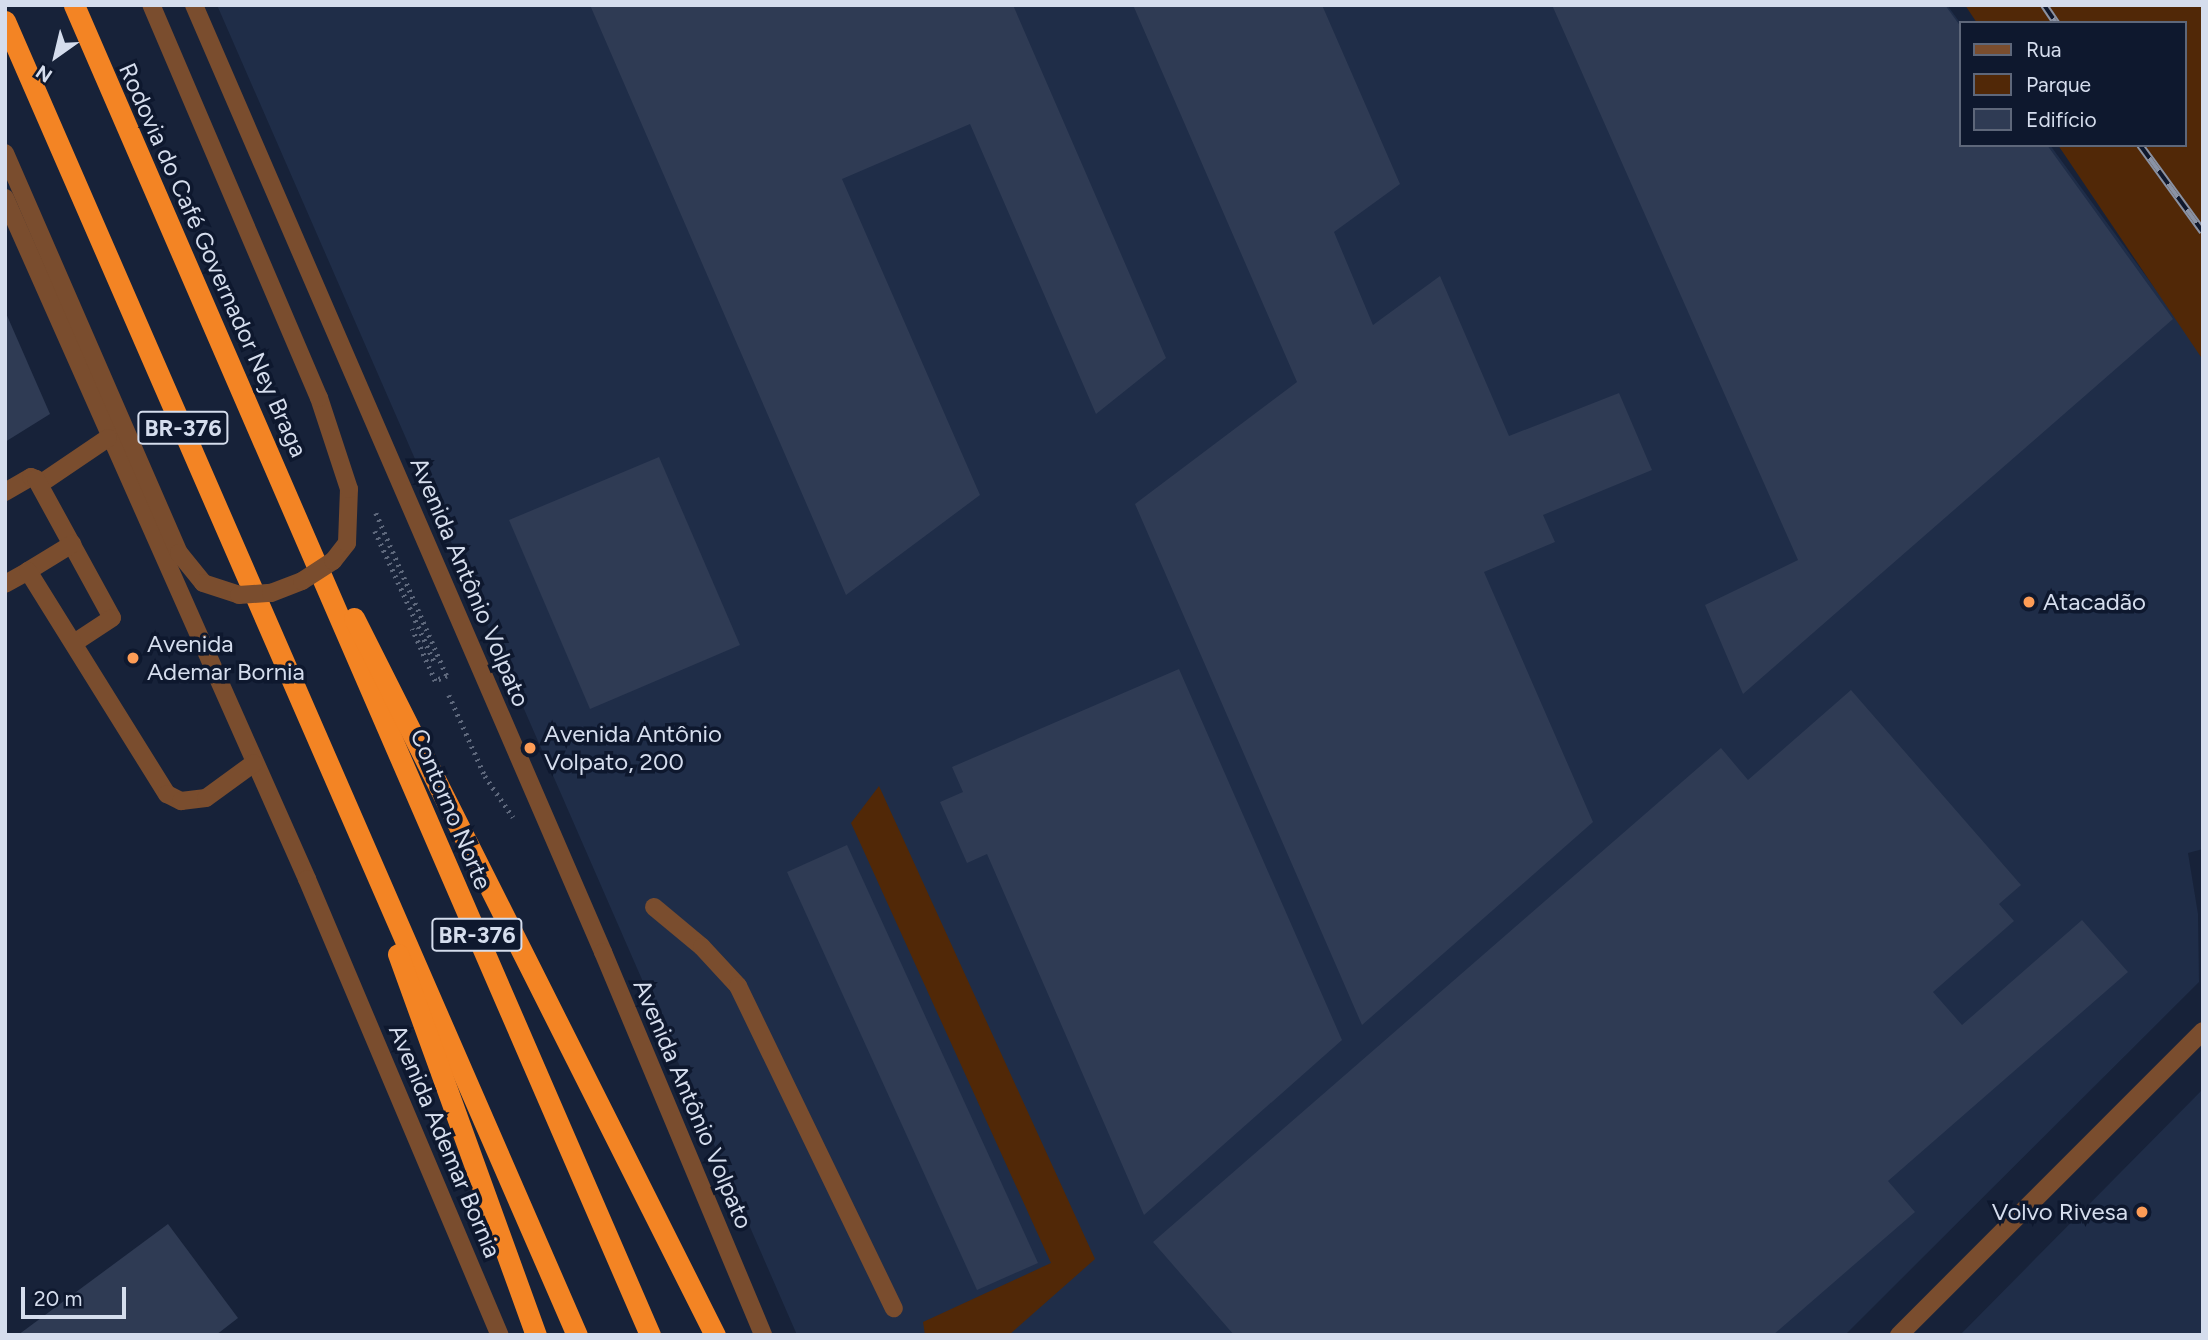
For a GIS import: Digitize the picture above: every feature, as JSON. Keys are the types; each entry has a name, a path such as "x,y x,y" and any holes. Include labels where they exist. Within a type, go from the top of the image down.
{"highway":[{"name":"Rodovia do Café Governador Ney Braga","path":"74,5 304,535"},
{"name":"BR-376","path":"5,21 577,1335"},
{"name":"Contorno Norte","path":"304,535 650,1335"},
{"path":"304,535 339,588 715,1335"},
{"path":"360,835 455,1122 536,1335"}],"street":[{"path":"5,153 179,553 203,583 239,596 271,593 302,581 333,561 347,543 349,489 319,398 150,5"},
{"name":"Avenida Antônio Volpato","path":"194,5 603,952 763,1335"},
{"name":"Avenida Ademar Bornia","path":"5,198 108,438 254,763 500,1335"},
{"path":"40,484 108,438"},
{"path":"5,492 31,477 40,484 112,618 74,643"},
{"path":"5,584 72,544"},
{"path":"28,571 167,794 181,801 206,798 254,763"},
{"path":"654,907 702,947 738,986 894,1308"},
{"path":"1899,1335 2203,1031"}],"path":[{"path":"375,510 447,676 435,681 412,629"}],"shaded area":[{"path":"217,5 1947,5 1960,23 1960,147 2051,147 2203,354 2203,849 2188,853 2198,914 2199,982 1845,1335 797,1335"},
{"name":"Volvo Rivesa","path":"2203,1089 2203,1335 1960,1335"}],"green space":[{"path":"1965,5 2203,5 2203,360 2059,147 2187,147 2187,21 1976,21"},
{"path":"879,786 1095,1259 1009,1335 925,1335 923,1322 1051,1263 851,823"}],"building":[{"path":"590,5 1013,5 1166,358 1096,414 970,124 842,179 980,495 846,595"},
{"path":"1133,5 1322,5 1400,184 1334,232 1373,325 1440,276 1509,436 1619,393 1652,470 1543,515 1555,542 1484,572 1593,822 1362,1025 1135,504 1297,382"},
{"path":"1552,5 1945,5 1960,26 1960,147 2048,147 2173,319 1743,694 1705,605 1798,560"},
{"path":"5,311 50,414 5,442"},
{"path":"659,457 740,645 590,709 509,520"},
{"path":"1179,669 1342,1040 1144,1215 987,854 967,863 940,802 963,792 952,767"},
{"name":"Atacadão","path":"1851,690 2021,885 1999,904 2014,921 1933,992 1962,1025 2082,920 2128,972 1888,1181 1915,1212 1773,1335 1234,1335 1153,1242 1721,748 1748,780"},
{"path":"847,845 1038,1263 977,1290 787,872"},
{"path":"168,1224 238,1318 216,1335 18,1335"}],"railway":[{"path":"2044,5 2055,21"},
{"path":"2141,147 2203,232"}],"place":[{"name":"Atacadão","path":"2029,602"},
{"name":"Avenida Ademar Bornia","path":"133,658"},
{"name":"Avenida Antônio Volpato, 200","path":"530,748"},
{"name":"Volvo Rivesa","path":"2142,1212"}]}
